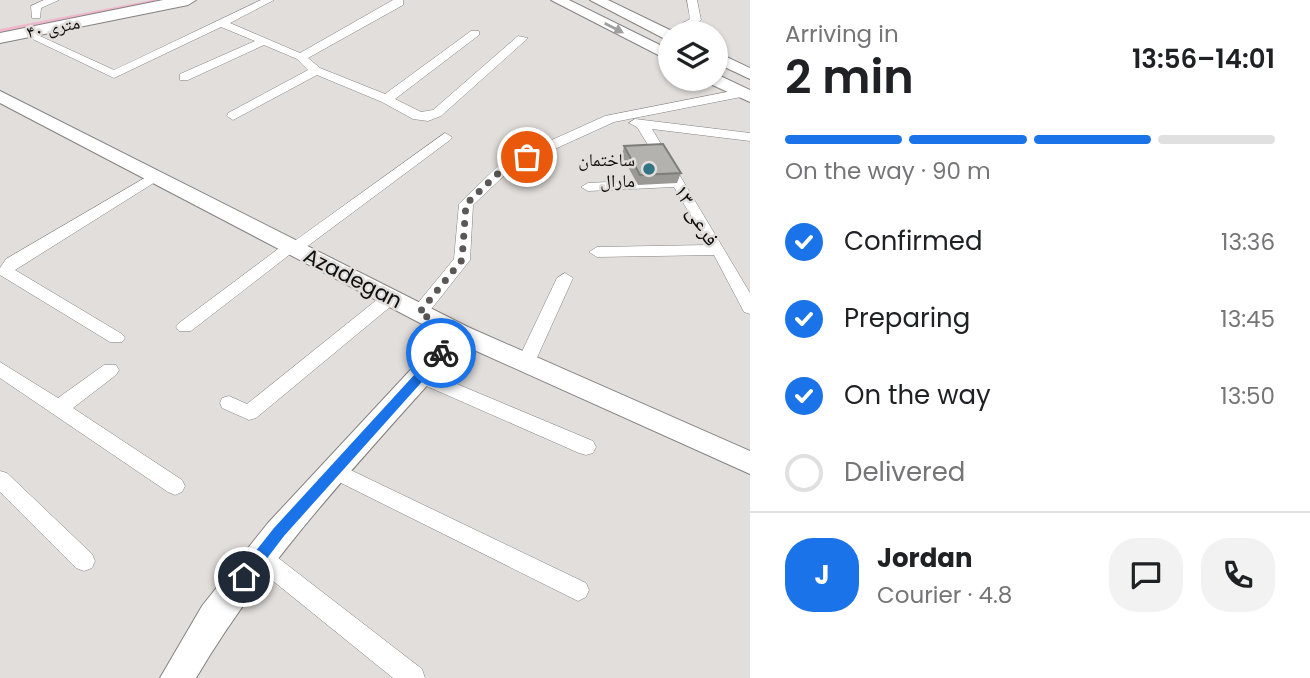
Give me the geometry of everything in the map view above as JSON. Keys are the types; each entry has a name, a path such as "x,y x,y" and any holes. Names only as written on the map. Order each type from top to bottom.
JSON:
{"main road":[{"name":"۴۰ متری","path":"0,23 36,11 121,0"},
{"name":"۴۰ متری","path":"0,38 188,0"},
{"path":"558,0 658,51"},
{"path":"597,0 658,28"},
{"path":"728,63 750,74"},
{"path":"728,86 746,95"},
{"name":"Azadegan","path":"0,96 459,333 750,463"},
{"path":"177,678 214,617 279,532 459,333"}],"street":[{"path":"24,0 36,11 54,0"},
{"path":"24,33 114,74 269,0"},
{"path":"301,57 400,3 398,0"},
{"path":"692,0 695,21"},
{"path":"222,23 301,57 316,71 386,99 418,116 428,117 437,113 522,38"},
{"path":"386,99 475,33"},
{"path":"184,77 265,41"},
{"path":"233,116 316,71"},
{"path":"419,313 462,260 466,204 506,166 610,119 746,95"},
{"path":"610,119 750,137"},
{"name":"فرعی ۱۳","path":"642,124 719,250 750,309"},
{"path":"185,327 445,137"},
{"path":"116,338 6,271 12,263 155,176"},
{"path":"588,187 677,183"},
{"path":"597,252 719,250"},
{"path":"526,362 565,278"},
{"path":"229,403 249,414 390,298"},
{"path":"0,369 175,486"},
{"path":"59,408 110,370"},
{"path":"421,376 586,447"},
{"path":"336,471 578,590"},
{"path":"0,479 83,561"},
{"path":"260,557 413,678"}],"shaded area":[{"path":"152,0 171,0 0,33 0,29"}],"building":[{"path":"663,144 681,173 640,175 624,146"}],"way so far":[{"path":"441,353 459,333 419,313 462,260 466,204 506,166 527,157"}],"place":[{"name":"ساختمان مارال","path":"649,169"}],"route":[{"path":"244,577 279,532 441,353"}]}
